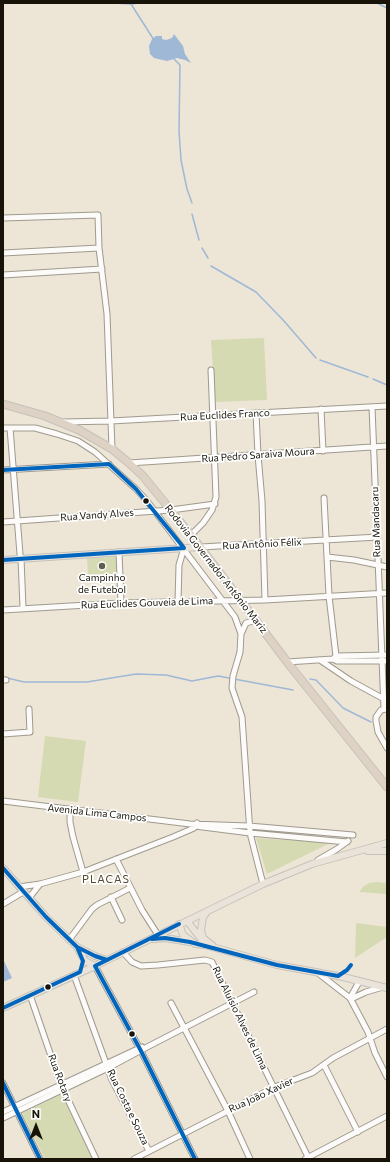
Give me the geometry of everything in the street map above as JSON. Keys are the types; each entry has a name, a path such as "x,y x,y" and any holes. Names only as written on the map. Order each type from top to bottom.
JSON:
{"highway":[{"name":"Rodovia Governador Antônio Mariz","path":"3,404 62,422 95,438 129,462 158,493 192,535 287,662 387,787"}],"main road":[{"name":"Rua Antônio Félix","path":"3,560 201,547"},
{"path":"3,1008 30,994 95,966 263,884 312,864 387,843"},
{"path":"357,851 387,851"},
{"path":"3,868 46,917 69,940 77,947 107,960"},
{"path":"208,910 203,917 201,930 205,940 215,947"},
{"path":"187,921 205,945"},
{"path":"179,924 183,935 190,942"},
{"path":"150,939 165,938 215,947 277,965 343,977 385,988"},
{"path":"77,947 82,957 83,964 77,974"},
{"path":"93,955 95,966"},
{"path":"82,957 88,963 95,966"}],"street":[{"path":"3,218 98,216 99,248 108,314 112,449"},
{"path":"3,253 99,248"},
{"path":"3,275 102,269"},
{"path":"192,535 203,524 215,504 214,415 211,370"},
{"name":"Rua Euclides Franco","path":"62,422 111,421 387,406"},
{"name":"Rua Mandacaru","path":"372,407 379,593 384,658 384,709 376,717 376,728 387,748"},
{"path":"321,409 323,451"},
{"path":"256,413 262,501 265,600"},
{"path":"3,428 35,428 78,441 95,452 109,464 136,488 184,548 235,616 241,634"},
{"path":"10,428 21,558 23,608"},
{"name":"Rua Pedro Saraiva Moura","path":"129,462 215,458 387,446"},
{"path":"3,470 109,464"},
{"path":"324,498 334,658"},
{"name":"Rua Vandy Alves","path":"3,522 154,512 215,504"},
{"name":"Rua Antônio Félix","path":"201,547 378,537"},
{"path":"178,601 179,565 184,548"},
{"path":"119,552 121,603"},
{"path":"327,557 354,560 387,567"},
{"name":"Rua Euclides Gouveia de Lima","path":"3,610 121,603 265,600 387,593"},
{"path":"256,620 246,623 241,634 240,652 233,679 234,694 242,717 250,833 263,884"},
{"path":"287,662 334,658 384,658"},
{"path":"320,660 351,681 384,699"},
{"path":"3,734 30,732 29,709"},
{"name":"Avenida Lima Campos","path":"3,801 190,824 250,833 301,838 347,842 353,835 249,826 197,825"},
{"path":"70,810 70,822 73,837 83,872"},
{"path":"3,904 21,889 83,872 173,837 197,825"},
{"path":"269,828 269,834"},
{"path":"301,838 302,831"},
{"path":"312,864 327,856 347,842"},
{"path":"116,859 142,910 158,935"},
{"path":"29,898 40,884"},
{"path":"69,940 92,909 98,904 130,888"},
{"path":"111,897 122,920"},
{"name":"Rua Aluísio Alves de Lima","path":"123,952 132,962 141,966 209,960 212,962 275,1087 308,1158"},
{"path":"95,966 140,1049 195,1159"},
{"path":"318,973 350,998 387,1077"},
{"name":"Rua Costa e Souza","path":"77,974 112,1080 149,1151"},
{"path":"350,998 359,982"},
{"path":"350,998 373,990 385,988"},
{"path":"3,1112 15,1109 149,1046 254,992"},
{"name":"Rua Rotary","path":"30,994 62,1087 96,1159"},
{"path":"171,1003 228,1111 250,1159"},
{"name":"Rua João Xavier","path":"134,1159 275,1087 312,1073 333,1058 387,1029"},
{"path":"324,1065 358,1132"},
{"path":"3,1083 40,1159"},
{"path":"3,1118 15,1109"},
{"path":"308,1158 387,1116"}],"green space":[{"path":"264,338 267,400 215,402 211,340"},
{"name":"Campinho de Futebol","path":"116,557 117,574 88,576 87,558"},
{"path":"45,736 86,741 78,802 38,797"},
{"path":"256,838 330,843 267,874"},
{"path":"369,883 387,883 387,894 359,892"},
{"path":"356,923 387,927 387,937 355,958"},
{"path":"62,1094 93,1159 45,1159 22,1113"}],"water":[{"path":"174,34 183,46 185,54 191,63 177,58 167,61 154,58 150,54 149,46 152,39 156,36 162,36 162,39 166,40 172,38"},
{"path":"4,961 12,978 3,982 3,962"}],"waterway":[{"path":"113,3 139,3"},
{"path":"377,3 387,8"},
{"path":"131,4 154,40"},
{"path":"173,58 180,65 179,131 181,160 187,189 192,203"},
{"path":"192,214 199,240"},
{"path":"202,248 208,258"},
{"path":"211,266 256,292 284,321 316,358"},
{"path":"320,360 368,377"},
{"path":"373,379 387,385"},
{"path":"3,677 24,682 87,682 136,674 166,675 192,681 218,676 293,690"},
{"path":"310,679 316,680 343,708 371,722"}],"transit line":[{"path":"3,470 109,464 136,489 184,548"},
{"path":"3,560 184,548"},
{"path":"3,868 46,917 77,947 107,960"},
{"path":"179,924 95,966 141,1051 195,1159"},
{"path":"152,939 165,938 190,942 277,965 338,976 347,970 351,965"},
{"path":"3,1008 80,972 83,961 77,947"},
{"path":"3,1083 40,1159"}],"place":[{"name":"Campinho de Futebol","path":"102,566"}],"district":[{"name":"PLACAS","path":"106,879"}]}
